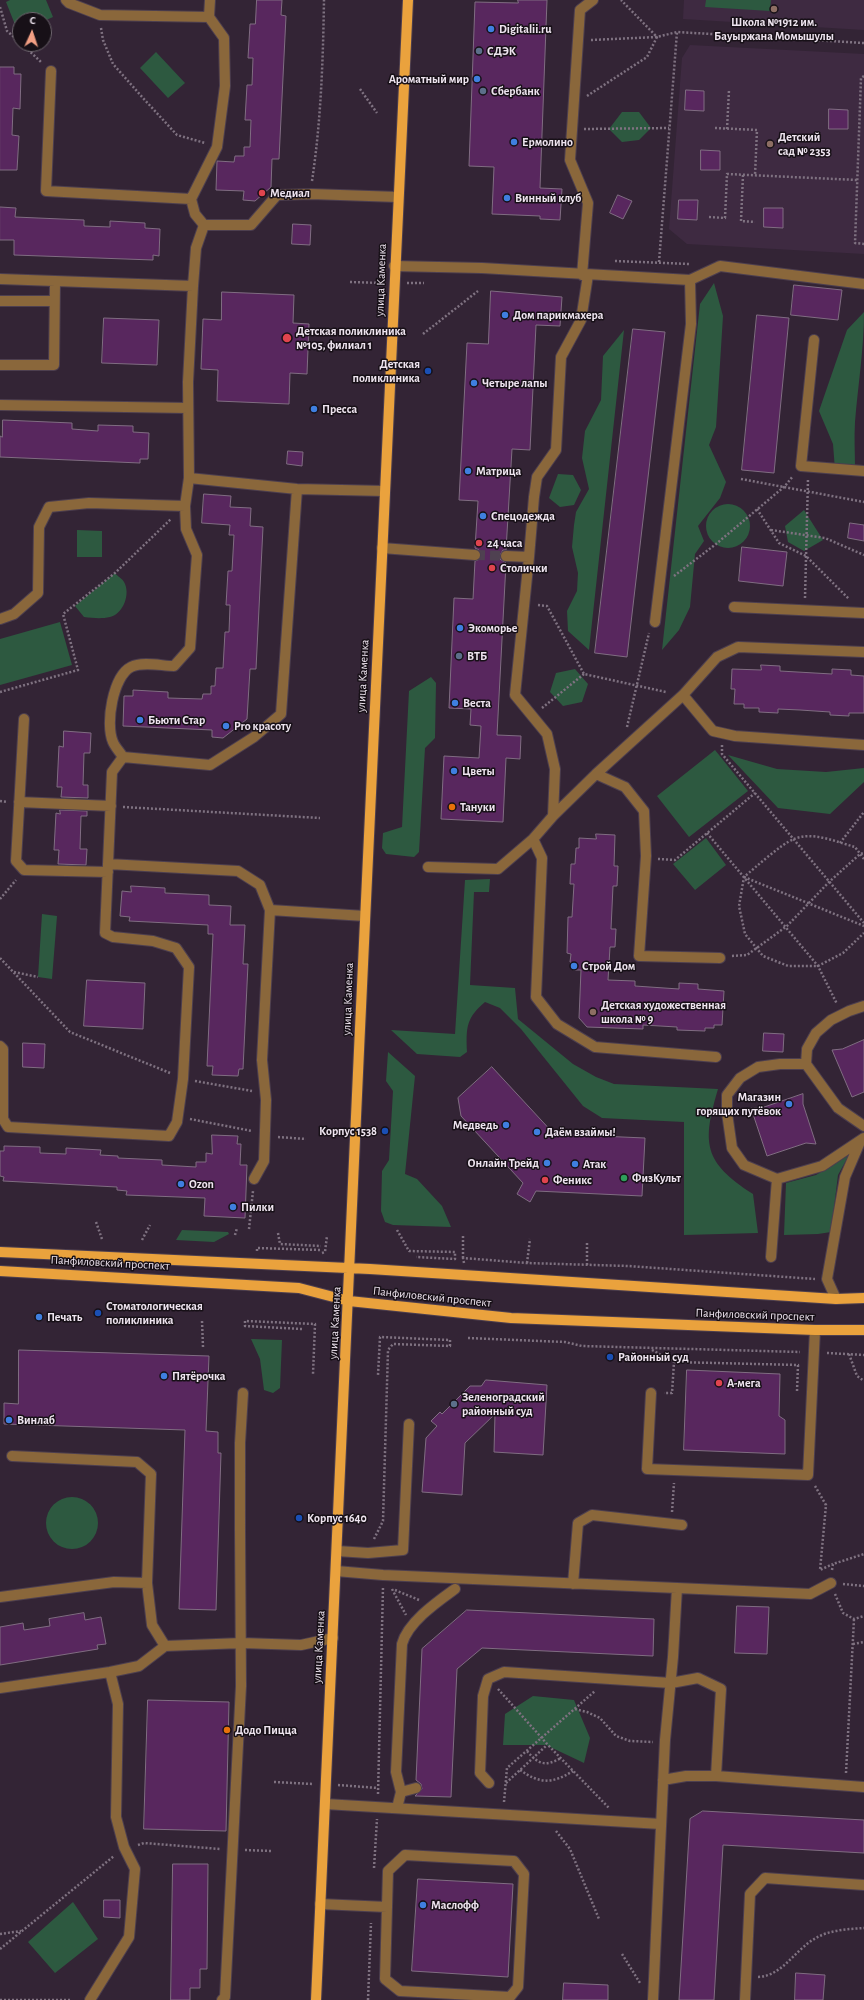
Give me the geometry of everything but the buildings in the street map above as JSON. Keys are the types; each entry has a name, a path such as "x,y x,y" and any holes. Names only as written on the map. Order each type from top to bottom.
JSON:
{"main road":[{"name":"улица Каменка","path":"316,2000 349,1301 394,266 408,0"},
{"name":"Панфиловский проспект","path":"0,1252 350,1268 836,1299 864,1298"},
{"name":"Панфиловский проспект","path":"0,1271 299,1288 349,1301 511,1318 815,1330 864,1330"}],"street":[{"path":"66,0 69,3 100,15 209,17"},
{"path":"204,225 195,214 191,199 217,147 225,86 224,38 209,17 210,0"},
{"path":"553,816 555,769 546,734 515,695 534,497 538,477 556,450 561,358 581,320 585,275 588,203 570,160 580,10 593,0"},
{"path":"51,71 46,191 191,199"},
{"path":"204,225 251,225 277,195 311,194 398,198"},
{"path":"123,757 112,741 110,713 115,691 123,674 131,667 146,665 174,666 190,648 197,555 186,529 185,506 189,478 188,408 196,248 204,225"},
{"path":"394,266 482,268 690,280 720,266 864,284"},
{"path":"0,279 193,286"},
{"path":"655,622 691,324 690,280"},
{"path":"0,365 54,365 55,281"},
{"path":"0,301 54,301"},
{"path":"814,340 801,466 864,471"},
{"path":"0,405 188,408"},
{"path":"189,478 297,489 385,491"},
{"path":"123,757 210,765 254,738 282,714 297,489"},
{"path":"0,619 14,614 38,593 39,527 49,507 89,503 185,506"},
{"path":"382,548 475,555"},
{"path":"506,556 529,557"},
{"path":"734,608 864,613"},
{"path":"428,867 498,869 533,839 553,816 596,774 682,695 717,657 738,647 864,652"},
{"path":"682,695 713,731 735,736 864,745"},
{"path":"24,719 16,861 24,870 108,868 238,871 260,885 270,910 262,1060 266,1100 264,1161 254,1179"},
{"path":"0,1046 3,1049 3,1119 8,1127 169,1136 177,1122 183,1079 189,967 176,948 153,941 113,936 105,933 112,772 123,757"},
{"path":"596,774 625,787 644,812 646,858 639,956 720,958"},
{"path":"19,802 111,806"},
{"path":"533,839 542,858 536,997 557,1024 595,1047 716,1057"},
{"path":"270,910 365,916"},
{"path":"864,1006 831,1020 816,1033 807,1048 806,1064 838,1108 864,1126"},
{"path":"806,1064 780,1064 758,1067 740,1078 728,1095 726,1113 732,1148 744,1165 777,1179 822,1166 862,1140"},
{"path":"836,1299 827,1279 845,1178 862,1140"},
{"path":"771,1257 777,1179"},
{"path":"651,1393 647,1470 808,1475 815,1330"},
{"path":"222,2000 225,1997 242,1643 240,1442 243,1393"},
{"path":"337,1551 368,1553 403,1550 409,1424"},
{"path":"12,1456 137,1462 151,1474 147,1583 152,1625 165,1646"},
{"path":"573,1584 578,1523 592,1515 682,1525"},
{"path":"336,1571 383,1575 810,1594 831,1583"},
{"path":"0,1597 114,1582 147,1583"},
{"path":"653,2000 665,1740 671,1683 677,1588"},
{"path":"397,1808 401,1792 396,1772 402,1644 405,1633 455,1589"},
{"path":"0,1688 110,1672 139,1666 165,1646 242,1643 301,1645 333,1638"},
{"path":"90,2000 130,1937 135,1869 124,1847 116,1817 118,1704 110,1672"},
{"path":"489,1782 480,1773 483,1696 488,1679 504,1672 671,1683 698,1678 721,1689 716,1776"},
{"path":"663,1780 686,1776 716,1776 864,1787"},
{"path":"401,1792 416,1788"},
{"path":"325,1804 661,1824"},
{"path":"405,1855 514,1861 524,1874 518,1987 510,1997 400,1990 385,1979 387,1907 388,1871 405,1855"},
{"path":"745,2000 750,1894 765,1878 864,1885"},
{"path":"320,1904 387,1907"}],"path":[{"path":"311,194 319,137 324,0"},
{"path":"621,0 657,37"},
{"path":"0,7 7,31 12,35"},
{"path":"100,15 102,40 114,64 143,98 177,135 217,147"},
{"path":"578,41 657,37 677,32 864,43"},
{"path":"659,262 677,32"},
{"path":"573,105 647,57 657,37"},
{"path":"31,52 51,71"},
{"path":"864,76 860,78 855,243 864,244"},
{"path":"360,89 377,113"},
{"path":"727,129 729,90"},
{"path":"572,128 669,128"},
{"path":"715,128 757,130 755,175"},
{"path":"709,218 725,218 727,174 857,180"},
{"path":"743,175 741,221 755,222"},
{"path":"613,261 697,264"},
{"path":"423,334 478,291"},
{"path":"659,588 716,544 785,486 801,466 808,473 805,610"},
{"path":"741,479 785,486 808,492 864,502"},
{"path":"0,692 78,670 63,614 115,573 185,506"},
{"path":"757,508 779,543 806,556 864,613"},
{"path":"771,530 825,538 864,555"},
{"path":"524,604 547,606 584,674 682,695"},
{"path":"622,750 650,631 655,622"},
{"path":"532,716 584,674"},
{"path":"721,733 722,754 864,924"},
{"path":"646,858 675,860 755,793"},
{"path":"111,806 320,818"},
{"path":"840,843 864,812"},
{"path":"707,833 787,926 818,966 843,1014"},
{"path":"864,859 855,847 810,837 793,839 744,876 739,906 745,934 763,956 788,966 818,966 843,953 864,934"},
{"path":"720,958 746,955 757,948 787,926 830,882 860,854 864,853"},
{"path":"0,900 24,870"},
{"path":"744,876 864,924"},
{"path":"0,958 70,1032 183,1079 258,1092"},
{"path":"13,972 38,978"},
{"path":"178,1117 256,1132 264,1136 306,1139"},
{"path":"249,1229 254,1179"},
{"path":"96,1222 102,1239"},
{"path":"142,1240 150,1224"},
{"path":"235,1235 237,1228"},
{"path":"397,1230 409,1250 455,1252 455,1259 412,1257"},
{"path":"278,1234 280,1244 321,1246"},
{"path":"457,1264 464,1264 463,1234"},
{"path":"319,1254 325,1252 327,1236"},
{"path":"528,1263 530,1239"},
{"path":"587,1241 587,1266"},
{"path":"463,1258 587,1266 628,1266 827,1279"},
{"path":"202,1321 203,1348"},
{"path":"302,1329 245,1326 245,1321 315,1324 313,1374"},
{"path":"368,1553 382,1521 388,1350 393,1344 450,1346 450,1340 380,1337 378,1375"},
{"path":"468,1338 565,1342 582,1346 651,1349 864,1355"},
{"path":"651,1349 674,1362 798,1365 797,1393"},
{"path":"849,1354 857,1376 864,1381"},
{"path":"651,1393 672,1393 674,1362"},
{"path":"672,1524 674,1470"},
{"path":"808,1475 826,1505 820,1570 864,1554"},
{"path":"833,1564 831,1583 843,1613 854,1619 864,1616"},
{"path":"383,1575 392,1588 412,1626"},
{"path":"374,1876 383,1575"},
{"path":"831,1583 864,1586"},
{"path":"392,1588 433,1607"},
{"path":"846,1786 854,1619"},
{"path":"853,1644 864,1642"},
{"path":"488,1679 548,1745 622,1821"},
{"path":"504,1815 507,1768 609,1679"},
{"path":"574,1709 587,1712 600,1718 616,1736 630,1741 648,1742 665,1740"},
{"path":"505,1784 548,1745"},
{"path":"527,1751 533,1758 542,1763 552,1763 561,1758"},
{"path":"520,1770 532,1778 546,1781 561,1778 573,1770"},
{"path":"547,1817 570,1849 599,1919"},
{"path":"368,2000 372,1906"},
{"path":"746,1978 768,1977 816,1938 840,1930 864,1928"},
{"path":"0,1934 22,1931"},
{"path":"622,1954 642,1987"},
{"path":"0,2000 72,2000"}],"shaded area":[{"name":"Школа №1912 им. Бауыржана Момышулы","path":"684,0 864,0 864,30 683,19"},
{"name":"Детский сад № 2353","path":"690,45 864,54 864,254 687,244 669,229 682,58"}],"green space":[{"path":"10,0 46,0 51,12 12,12 12,17 6,2"},
{"path":"706,0 771,0 770,11 705,7"},
{"path":"156,52 185,83 168,98 140,68"},
{"path":"622,112 639,112 651,128 639,140 622,142 609,129"},
{"path":"714,283 723,316 716,427 709,445 726,482 720,498 698,526 704,541 695,554 690,607 679,630 662,650 700,304"},
{"path":"864,312 862,353 855,422 855,469 835,470 833,444 819,411 847,330"},
{"path":"624,330 589,650 568,631 567,611 577,591 578,573 572,547 574,525 576,512 589,489 582,458 585,431 601,400 603,356"},
{"path":"558,474 573,475 581,490 574,505 560,507 549,498"},
{"path":"724,504 732,504 744,510 750,522 750,530 744,542 732,548 724,548 712,542 706,530 706,522 712,510"},
{"path":"804,510 823,540 804,551 788,542 785,526"},
{"path":"77,530 102,531 102,557 77,557"},
{"path":"115,573 123,581 127,592 122,608 115,615 110,617 84,617 75,606"},
{"path":"60,622 72,665 0,685 0,639"},
{"path":"575,669 588,684 582,702 563,706 550,692 556,673"},
{"path":"431,677 436,683 435,738 425,748 419,852 414,857 386,854 382,848 383,833 402,827 409,691"},
{"path":"715,750 748,791 689,837 657,796"},
{"path":"728,755 777,769 826,772 864,768 864,782 830,814 778,808"},
{"path":"706,838 726,865 695,890 673,864"},
{"path":"490,879 489,892 474,892 470,985 515,988 518,1019 573,1064 596,1077 614,1084 718,1089 710,1124 709,1138 711,1150 716,1161 724,1172 736,1183 753,1194 758,1233 684,1235 684,1122 602,1118 583,1106 521,1029 500,1008 485,1002 474,1013 468,1024 467,1052 460,1057 417,1054 391,1030 455,1034 465,880"},
{"path":"42,914 57,916 52,979 38,977"},
{"path":"388,1052 415,1076 405,1174 417,1179 442,1206 451,1227 393,1225 385,1222 381,1211 382,1171 389,1160 393,1091 386,1081"},
{"path":"849,1155 838,1175 831,1232 784,1235 786,1183 816,1175"},
{"path":"182,1230 228,1232 229,1234 214,1242 176,1240"},
{"path":"251,1339 282,1340 280,1388 273,1393 264,1390 260,1359"},
{"path":"67,1497 77,1497 91,1504 98,1518 98,1528 91,1542 77,1549 67,1549 57,1545 50,1538 46,1528 46,1518 50,1508 57,1501"},
{"path":"533,1696 574,1700 590,1738 584,1763 546,1745 503,1745 505,1714"},
{"path":"73,1902 98,1939 55,1973 28,1942"}],"tunnel":[{"path":"475,555 506,556"}],"place":[{"name":"Школа №1912 им. Бауыржана Момышулы","path":"774,9"},
{"name":"Digitalii.ru","path":"491,29"},
{"name":"СДЭК","path":"479,51"},
{"name":"Ароматный мир","path":"477,79"},
{"name":"Сбербанк","path":"483,91"},
{"name":"Ермолино","path":"514,142"},
{"name":"Детский сад № 2353","path":"770,144"},
{"name":"Медиал","path":"262,193"},
{"name":"Винный клуб","path":"507,198"},
{"name":"Дом парикмахера","path":"505,315"},
{"name":"Детская поликлиника №105, филиал 1","path":"287,338"},
{"name":"Детская поликлиника","path":"428,371"},
{"name":"Четыре лапы","path":"474,383"},
{"name":"Пресса","path":"314,409"},
{"name":"Матрица","path":"468,471"},
{"name":"Спецодежда","path":"483,516"},
{"name":"24 часа","path":"479,543"},
{"name":"Столички","path":"492,568"},
{"name":"Экоморье","path":"460,628"},
{"name":"ВТБ","path":"459,656"},
{"name":"Веста","path":"455,703"},
{"name":"Бьюти Стар","path":"140,720"},
{"name":"Pro красоту","path":"226,726"},
{"name":"Цветы","path":"454,771"},
{"name":"Тануки","path":"452,807"},
{"name":"Строй Дом","path":"574,966"},
{"name":"Детская художественная школа № 9","path":"593,1012"},
{"name":"Магазин горящих путёвок","path":"789,1104"},
{"name":"Медведь","path":"506,1125"},
{"name":"Корпус 1538","path":"385,1131"},
{"name":"Даём взаймы!","path":"537,1132"},
{"name":"Онлайн Трейд","path":"547,1163"},
{"name":"Атак","path":"575,1164"},
{"name":"ФизКульт","path":"624,1178"},
{"name":"Феникс","path":"545,1180"},
{"name":"Ozon","path":"181,1184"},
{"name":"Пилки","path":"233,1207"},
{"name":"Стоматологическая поликлиника","path":"98,1313"},
{"name":"Печать","path":"39,1317"},
{"name":"Районный суд","path":"610,1357"},
{"name":"Пятёрочка","path":"164,1376"},
{"name":"А-мега","path":"719,1383"},
{"name":"Зеленоградский районный суд","path":"454,1404"},
{"name":"Винлаб","path":"9,1420"},
{"name":"Корпус 1640","path":"299,1518"},
{"name":"Додо Пицца","path":"227,1730"},
{"name":"Маслофф","path":"423,1905"}]}
